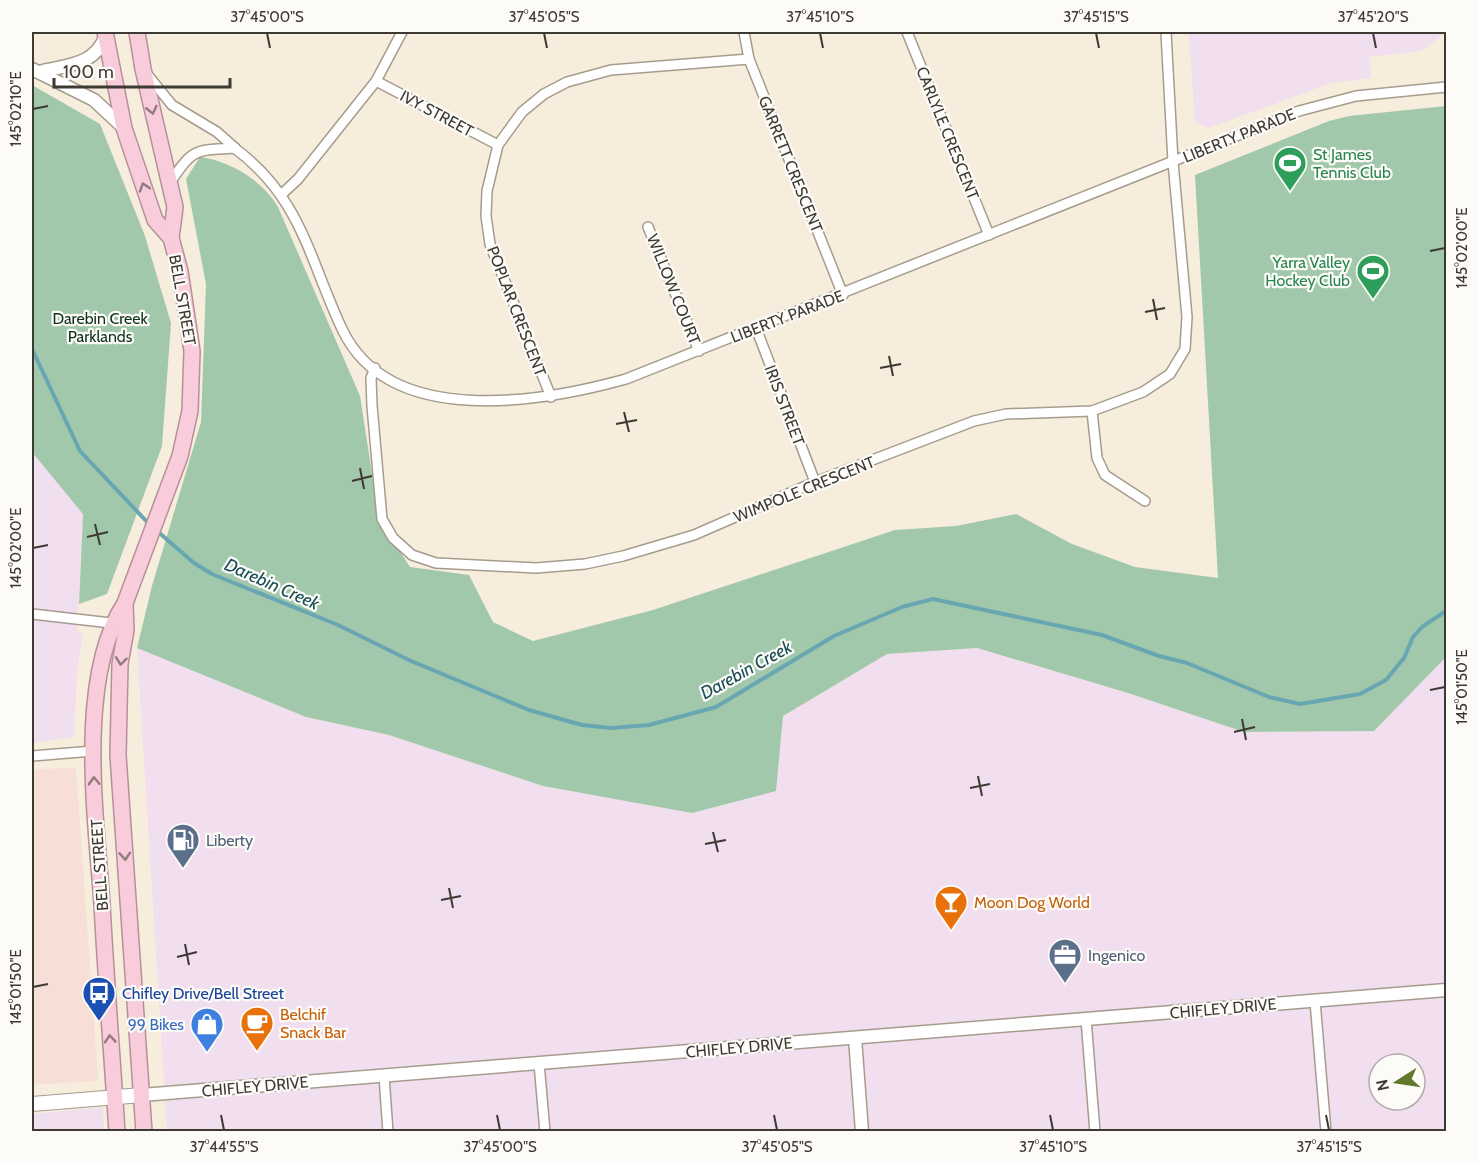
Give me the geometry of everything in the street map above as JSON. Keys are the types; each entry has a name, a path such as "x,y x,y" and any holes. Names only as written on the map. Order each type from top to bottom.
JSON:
{"highway":[{"name":"BELL STREET","path":"117,1131 93,751 101,665 111,623 125,603 180,456 190,411 192,351 185,294 171,238 176,207 142,69 137,32"},
{"name":"BELL STREET","path":"106,33 124,128 155,220 171,238"},
{"name":"BELL STREET","path":"125,603 126,630 120,664 118,755 144,1131"}],"main road":[{"name":"CHIFLEY DRIVE","path":"32,1104 141,1095"}],"street":[{"path":"282,194 298,179 376,81 402,32"},
{"name":"GARRETT CRESCENT","path":"744,32 749,59 843,295"},
{"name":"CARLYLE CRESCENT","path":"907,32 989,235"},
{"name":"WIMPOLE CRESCENT","path":"375,368 371,378 382,519 393,538 412,555 436,563 536,568 585,564 623,556 694,535 815,482 974,421 1006,414 1092,411 1143,392 1170,374 1185,349 1187,317 1173,162 1166,32"},
{"path":"35,70 64,68 84,61 98,51 106,33"},
{"name":"POPLAR CRESCENT","path":"550,397 490,244 486,216 487,191 498,145 522,112 544,94 567,82 611,70 749,59"},
{"name":"LIBERTY PARADE","path":"142,69 172,105 217,132 233,147 255,162 282,194 308,244 345,334 358,353 375,368 407,387 445,398 507,401 550,397 626,379 1329,101 1388,92 1446,87"},
{"path":"35,70 94,100 124,128"},
{"name":"IVY STREET","path":"376,81 498,145"},
{"path":"169,184 184,162 200,149 233,147"},
{"name":"WILLOW COURT","path":"648,227 699,351"},
{"name":"IRIS STREET","path":"756,328 815,482"},
{"path":"1092,411 1097,458 1104,475 1145,501"},
{"path":"32,614 111,623"},
{"path":"32,756 93,751"},
{"name":"CHIFLEY DRIVE","path":"141,1095 1446,990"},
{"path":"1315,1001 1326,1131"},
{"path":"1086,1019 1095,1131"},
{"path":"855,1038 862,1131"},
{"path":"539,1063 544,1131"},
{"path":"384,1076 388,1131"}],"shaded area":[{"path":"1189,32 1444,32 1444,34 1421,51 1369,57 1371,78 1331,83 1209,128 1195,122"},
{"path":"32,452 83,514 77,631 83,634 77,672 74,737 32,743"},
{"path":"137,648 306,717 389,735 543,786 692,813 776,791 783,716 887,654 977,648 1128,693 1244,732 1374,731 1446,657 1446,1131 167,1131"},
{"path":"76,767 98,1081 32,1085 32,770"},
{"path":"103,1107 104,1131 32,1131 32,1114"}],"green space":[{"name":"Darebin Creek Parklands","path":"32,85 100,124 145,236 171,323 162,446 107,594 79,604 83,514 32,452"},
{"path":"1446,106 1446,657 1374,731 1244,732 1128,693 977,648 887,654 783,716 776,791 692,813 543,786 389,735 306,717 137,648 152,586 201,422 206,284 186,179 200,157 234,167 244,173 263,188 278,207 360,396 379,519 410,567 469,575 493,622 533,641 653,610 895,530 956,526 1016,514 1072,544 1135,567 1218,578 1195,175 1329,121 1349,116"}],"waterway":[{"name":"Darebin Creek","path":"32,349 80,451 150,525"},
{"name":"Darebin Creek","path":"156,530 194,563 212,574 338,625 411,661 529,710 582,725 611,728 649,725 716,707 834,636 902,607 933,599 1102,635 1159,656 1187,663 1269,697 1300,704 1360,694 1386,680 1404,658 1413,637 1422,627 1446,611"}],"place":[{"name":"St James Tennis Club","path":"1290,192"},
{"name":"Yarra Valley Hockey Club","path":"1373,300"},
{"name":"Liberty","path":"183,869"},
{"name":"Moon Dog World","path":"951,931"},
{"name":"Ingenico","path":"1065,984"},
{"name":"Chifley Drive/Bell Street","path":"99,1022"},
{"name":"Belchif Snack Bar","path":"257,1052"},
{"name":"99 Bikes","path":"207,1053"}]}
